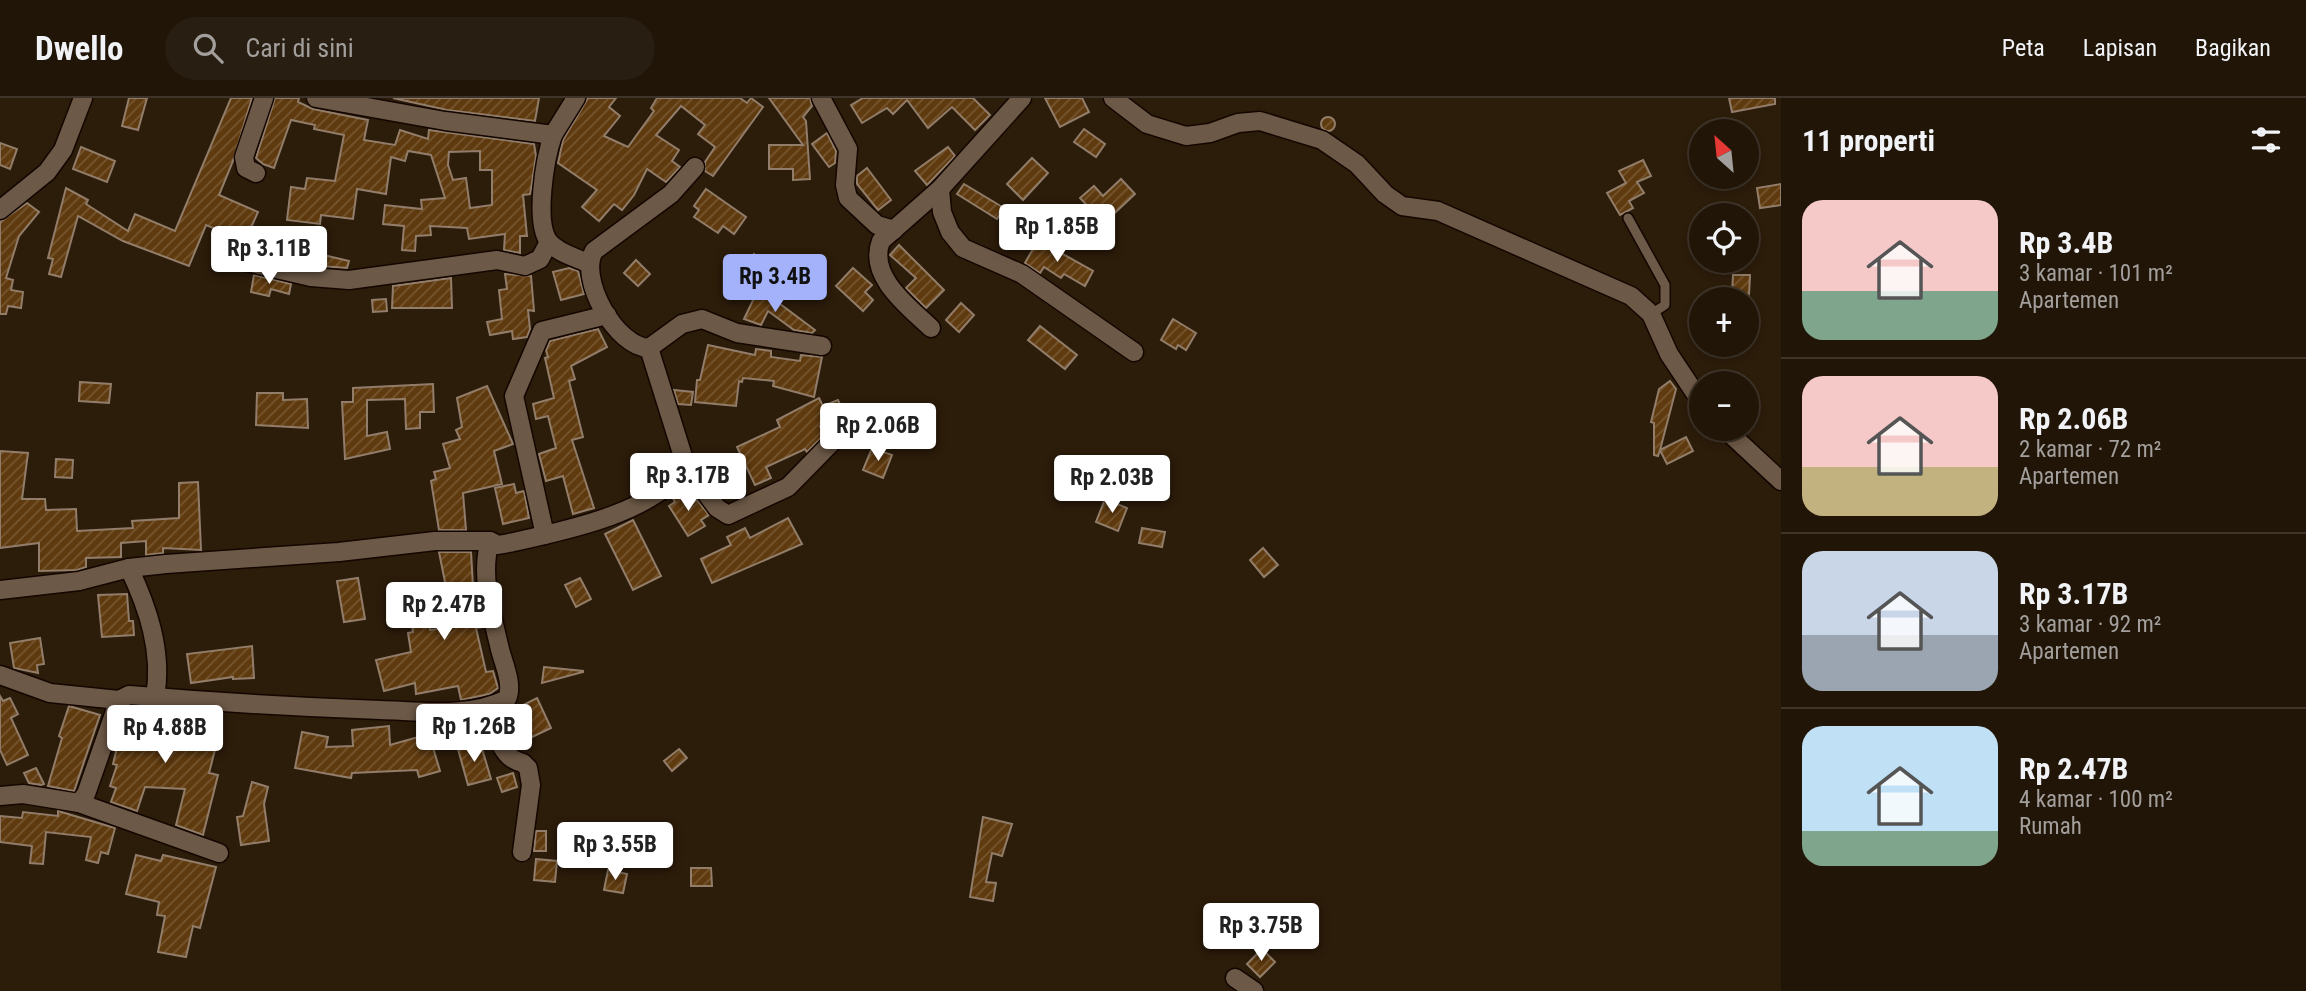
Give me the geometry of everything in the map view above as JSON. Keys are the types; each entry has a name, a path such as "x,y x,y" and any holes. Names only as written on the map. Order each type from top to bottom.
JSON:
{"street":[{"path":"0,210 47,172 63,150 83,98"},
{"path":"256,173 246,168 244,157 264,98"},
{"path":"316,98 445,121 552,135"},
{"path":"576,98 552,135 543,193 544,231 549,242 561,252 587,262"},
{"path":"821,98 848,149 845,185 848,198 877,225 894,230"},
{"path":"931,328 896,294 877,261 881,241 940,190 1022,98"},
{"path":"1114,98 1147,124 1186,136 1210,133 1238,123 1260,121 1322,140 1357,164 1385,194 1402,206 1424,207 1470,223 1631,296 1651,314 1669,354 1689,384"},
{"path":"649,348 635,343 607,315 591,284 587,262 593,251 671,194 695,167"},
{"path":"940,190 942,212 950,232 963,248 1022,274 1134,352"},
{"path":"247,262 301,275 349,280 497,260 525,266 540,259 549,242"},
{"path":"545,535 514,407 516,389 542,331 607,315"},
{"path":"649,348 682,324 702,319 737,333 822,346"},
{"path":"649,348 686,466 717,508 728,514 761,502 788,487 840,435"},
{"path":"1738,441 1781,481"},
{"path":"0,590 79,581 129,568 339,552 435,541 490,541 498,545 598,522 662,489 678,477 686,466"},
{"path":"0,675 50,693 119,700 128,695 337,709 448,711 493,706 507,699 510,690 485,566 490,541"},
{"path":"129,568 148,612 159,675 155,697"},
{"path":"79,803 86,794 119,700"},
{"path":"493,706 502,748 513,761 523,763 530,775 522,852"},
{"path":"0,796 23,794 79,803 219,853"},
{"path":"1235,978 1254,991"}],"lane":[{"path":"1628,218 1665,285 1665,305 1651,314"}],"building":[{"path":"129,98 147,98 138,130 122,126"},
{"path":"231,98 252,98 233,161 219,195 258,212 245,241 206,225 189,266 123,241 78,216 61,277 49,274 53,259 48,258 66,188 88,200 86,204 128,231 135,214 175,231"},
{"path":"275,98 299,98 298,102 313,109 368,120 364,140 395,145 400,130 428,139 429,130 534,144 536,156 530,194 523,195 527,236 520,236 520,253 504,250 505,234 469,239 467,228 430,226 431,235 416,236 415,251 402,250 404,226 383,224 385,205 422,209 421,200 445,198 431,155 408,151 405,161 391,157 386,194 357,189 353,219 321,215 320,224 287,220 291,187 305,189 307,178 335,181 344,135 314,129 315,125 291,120 274,168 256,158","holes":["480,151 480,170 492,170 492,205 470,208 466,178 453,180 448,165 449,152"]},
{"path":"393,98 539,98 535,121 447,110"},
{"path":"588,98 616,98 609,107 620,116 604,136 628,147 654,111 651,108 657,98 740,98 747,103 751,98 763,107 713,176 705,171 705,162 715,147 698,134 705,125 681,106 656,135 679,150 672,161 680,167 666,182 647,169 634,195 622,210 614,204 599,221 582,207 597,190 558,163 563,140"},
{"path":"769,98 810,98 812,106 803,117 806,121 810,179 793,180 793,169 769,169 769,145 803,145"},
{"path":"863,98 973,98 990,115 975,130 952,107 928,128 907,100 893,114 887,108 862,123 851,105"},
{"path":"1045,98 1082,98 1089,112 1060,127"},
{"path":"1729,98 1775,98 1775,104 1732,112"},
{"path":"1325,117 1331,117 1335,124 1331,131 1325,131 1321,127 1321,121"},
{"path":"1084,129 1105,144 1096,157 1074,142"},
{"path":"827,133 836,151 835,163 829,167 812,144"},
{"path":"0,143 17,149 10,169 0,165"},
{"path":"81,147 115,161 107,182 73,169"},
{"path":"948,147 955,156 927,185 915,171"},
{"path":"1032,158 1048,173 1023,200 1007,184"},
{"path":"1643,160 1651,176 1637,182 1644,193 1629,201 1633,208 1620,215 1607,193 1626,183 1619,171"},
{"path":"867,168 891,200 878,210 857,184 857,176"},
{"path":"1121,179 1135,194 1104,223 1080,198 1094,186 1103,196"},
{"path":"964,184 1004,208 997,219 957,194"},
{"path":"1781,184 1781,205 1760,208 1759,188"},
{"path":"706,189 746,217 734,234 723,226 718,233 694,217 699,210 694,206"},
{"path":"27,203 39,212 19,236 6,278 13,280 11,290 23,292 21,308 8,306 6,314 0,314 0,222"},
{"path":"1038,240 1093,271 1085,286 1064,274 1061,278 1044,267 1040,273 1025,263"},
{"path":"899,245 944,290 926,308 906,288 916,278 890,255"},
{"path":"311,252 349,261 347,268 308,265"},
{"path":"754,254 776,271 760,291 738,274"},
{"path":"636,260 650,274 638,286 624,273"},
{"path":"569,268 578,271 584,294 561,300 553,272"},
{"path":"853,268 872,285 865,292 873,300 863,311 836,286"},
{"path":"505,274 531,276 534,311 528,310 530,329 527,337 513,339 512,331 490,335 487,322 502,319 499,290 507,289"},
{"path":"254,275 291,284 289,294 271,289 269,296 251,292"},
{"path":"1733,275 1750,275 1749,287 1732,287"},
{"path":"451,278 452,308 392,308 393,286"},
{"path":"756,294 780,304 815,330 812,333 794,330 768,311 761,325 744,319"},
{"path":"386,299 387,311 373,312 372,300"},
{"path":"961,303 974,315 959,332 946,320"},
{"path":"1173,319 1196,333 1186,350 1178,345 1176,349 1161,340"},
{"path":"1040,326 1077,355 1065,369 1028,340"},
{"path":"598,329 607,347 571,366 575,379 569,381 583,437 572,440 594,508 573,514 563,476 546,481 539,454 556,448 548,416 536,419 533,404 554,398 545,358 548,357 546,350 550,341"},
{"path":"708,345 755,355 756,349 771,351 771,357 800,361 801,355 822,357 814,397 773,386 774,381 743,378 742,382 739,381 736,406 695,402 697,380 700,380"},
{"path":"1670,381 1676,389 1658,456 1654,455 1654,423 1651,422 1659,389"},
{"path":"80,382 111,384 109,403 79,401"},
{"path":"433,384 434,412 420,412 420,428 406,429 405,399 367,400 367,436 387,432 390,449 345,459 342,402 353,402 353,388"},
{"path":"487,386 513,444 494,451 502,484 463,493 466,530 439,530 431,481 436,479 434,472 450,468 443,444 460,439 456,430 462,427 457,398"},
{"path":"674,390 693,392 691,405 678,404"},
{"path":"257,393 283,393 283,400 307,399 308,428 256,425"},
{"path":"819,398 823,406 838,400 845,415 820,426 824,435 807,452 805,449 766,467 771,478 755,485 737,447 780,427 777,420"},
{"path":"1686,437 1693,451 1667,464 1660,450"},
{"path":"872,448 892,455 883,478 863,470"},
{"path":"0,451 28,453 22,499 45,499 46,510 76,509 77,531 133,528 132,521 179,518 179,483 198,482 201,550 163,548 163,553 146,555 146,541 121,543 121,557 86,558 86,567 77,570 39,571 39,543 0,548"},
{"path":"56,459 73,460 72,478 55,477"},
{"path":"514,484 516,493 524,491 529,518 503,524 495,488"},
{"path":"682,489 691,504 697,500 709,515 701,520 705,526 688,536 669,506 675,502 672,496"},
{"path":"1105,499 1127,508 1118,531 1096,522"},
{"path":"788,518 802,544 712,583 701,559 731,545 727,537 745,528 750,538"},
{"path":"633,520 661,576 633,590 605,534"},
{"path":"1142,528 1165,532 1162,547 1139,543"},
{"path":"1263,548 1278,565 1264,577 1250,560"},
{"path":"439,552 471,552 474,604 478,603 483,627 476,628 486,672 493,671 498,688 489,694 461,700 458,686 416,694 415,683 384,691 376,660 411,652 408,633 413,632 408,601 426,598 430,630 454,627"},
{"path":"358,578 365,619 344,622 337,581"},
{"path":"580,578 591,599 576,607 565,585"},
{"path":"127,594 129,621 133,621 134,635 102,637 98,595"},
{"path":"40,638 44,664 37,665 38,673 14,668 10,643"},
{"path":"252,646 254,678 233,677 191,683 187,654"},
{"path":"544,667 583,671 583,672 542,683"},
{"path":"0,696 3,701 10,698 18,714 11,718 28,755 7,765 0,750"},
{"path":"537,698 551,728 515,745 505,714"},
{"path":"69,706 100,715 74,791 48,786"},
{"path":"132,710 197,719 193,740 216,746 209,773 218,775 203,835 176,825 185,789 145,787 137,811 111,802 116,788 110,786 117,765 113,764 122,728 128,730"},
{"path":"389,726 390,745 429,734 440,771 419,777 417,770 352,773 351,778 295,768 302,732 328,737 326,747 353,746 352,730"},
{"path":"480,742 491,779 468,785 458,749"},
{"path":"679,749 687,758 672,771 664,761"},
{"path":"36,768 44,784 29,783 24,773"},
{"path":"513,773 517,787 502,792 497,778"},
{"path":"252,782 268,787 264,804 269,841 241,845 237,817 243,816"},
{"path":"58,811 115,828 108,854 101,852 98,863 86,860 91,837 46,832 43,864 30,863 32,846 0,842 0,816 22,818 23,812 58,816"},
{"path":"983,817 1012,824 1002,856 992,853 986,882 996,883 993,901 970,897"},
{"path":"536,831 546,831 546,851 534,851"},
{"path":"136,855 161,861 163,855 216,867 200,928 193,926 186,957 158,952 165,916 157,915 159,902 126,894"},
{"path":"536,859 557,861 555,882 534,880"},
{"path":"691,868 711,868 712,886 691,886"},
{"path":"608,870 627,874 623,893 604,890"},
{"path":"1262,949 1275,962 1260,977 1247,964"}]}
